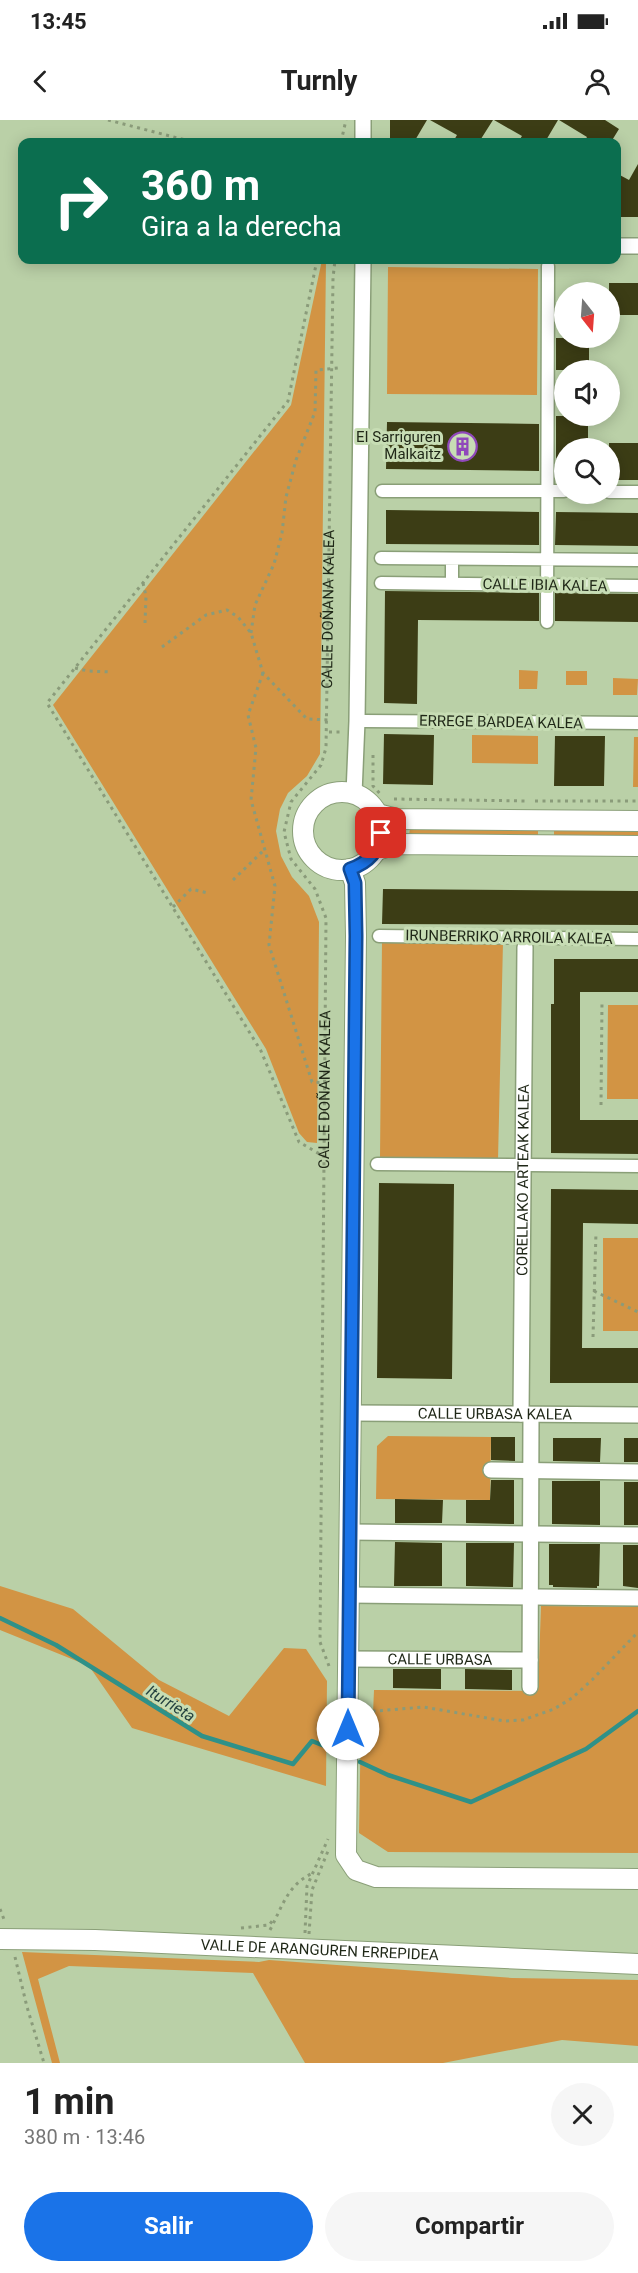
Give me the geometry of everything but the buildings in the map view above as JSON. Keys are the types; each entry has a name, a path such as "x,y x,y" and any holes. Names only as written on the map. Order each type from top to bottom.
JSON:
{"street":[{"path":"363,120 363,138"},
{"path":"621,246 638,246"},
{"name":"CALLE DOÑANA KALEA","path":"354,794 363,264"},
{"path":"547,622 548,266"},
{"path":"382,491 554,490"},
{"path":"620,492 638,492"},
{"name":"CALLE IBIA KALEA","path":"381,558 638,560"},
{"path":"452,559 452,583"},
{"name":"CALLE IBIA KALEA","path":"381,583 638,586"},
{"name":"ERREGE BARDEA KALEA","path":"364,721 638,723"},
{"path":"339,793 354,794 366,800 377,814 381,833 376,850 367,860 350,869 333,869 316,860 306,843 304,823 312,807 323,798 339,793"},
{"path":"377,814 397,819 638,821"},
{"path":"376,850 398,844 638,846"},
{"name":"CALLE DOÑANA KALEA","path":"350,869 355,883 356,936 346,1855 356,1870 376,1877 638,1879"},
{"name":"IRUNBERRIKO ARROILA KALEA","path":"379,936 638,939"},
{"name":"CORELLAKO ARTEAK KALEA","path":"525,947 526,1414"},
{"path":"377,1164 638,1166"},
{"name":"CALLE URBASA KALEA","path":"351,1413 638,1415"},
{"path":"526,1414 531,1470 530,1687"},
{"path":"491,1470 638,1472"},
{"path":"350,1532 638,1535"},
{"path":"349,1595 638,1598"},
{"name":"CALLE URBASA","path":"348,1659 530,1660"},
{"name":"VALLE DE ARANGUREN ERREPIDEA","path":"5,1939 95,1940 638,1964"}],"path":[{"path":"108,120 178,138"},
{"path":"342,138 346,120"},
{"path":"316,264 288,400 47,703 261,1052 298,1142 324,1156"},
{"name":"CALLE DOÑANA KALEA","path":"332,1671 320,1642 326,918 315,889 291,859 285,844 284,832 286,815 291,802 321,765 327,748 331,368 335,264"},
{"path":"251,633 255,605 273,564 282,533 286,498 296,460 315,412 316,370 339,368"},
{"path":"143,583 146,596 145,623"},
{"path":"162,646 206,615 227,610 238,617 251,633 263,673 307,719 328,720"},
{"path":"75,668 112,672"},
{"path":"263,673 248,715 256,748 251,800 275,886 268,945 312,1082 332,1083"},
{"path":"328,732 351,732"},
{"path":"373,748 373,786 387,799 638,801"},
{"path":"233,880 264,850"},
{"path":"172,907 191,889 208,893"},
{"path":"601,1105 602,1001"},
{"path":"593,1337 596,1232"},
{"path":"594,1291 638,1312"},
{"path":"358,1713 423,1707 505,1721 523,1720 554,1709 572,1698 638,1632"},
{"path":"330,1835 307,1886 307,1936 312,1890 331,1844"},
{"path":"268,1934 290,1890 301,1878 319,1870"},
{"path":"237,1928 269,1925 278,1914"},
{"path":"5,1939 44,2063"}],"shaded area":[{"path":"321,264 326,264 320,754 307,776 288,793 280,809 276,831 281,856 292,877 309,896 319,922 317,1143 307,1142 299,1133 266,1049 53,705 291,405"},
{"path":"388,267 538,269 537,395 387,394"},
{"path":"519,670 538,671 537,689 519,689"},
{"path":"566,671 587,671 587,685 566,685"},
{"path":"613,678 638,679 637,695 613,695"},
{"path":"472,735 538,736 538,764 472,763"},
{"path":"634,737 638,737 638,787 633,787"},
{"path":"410,828 538,830 538,837 409,836"},
{"path":"554,830 638,831 638,838 554,837"},
{"path":"382,940 503,942 498,1160 380,1159"},
{"path":"608,1005 638,1005 638,1099 607,1099"},
{"path":"603,1238 638,1238 638,1331 603,1331"},
{"path":"388,1436 491,1437 490,1500 376,1499 377,1446"},
{"path":"0,1586 73,1609 159,1680 229,1716 284,1648 306,1649 327,1681 326,1786 132,1728 89,1666 0,1630"},
{"path":"541,1606 638,1607 638,1853 388,1852 359,1833 361,1719 373,1713 374,1690 538,1691"},
{"path":"22,1952 259,1962 269,1960 512,1978 638,1980 638,2046 562,2040 443,2063 305,2063 253,1973 69,1966 38,1979 60,2063 52,2063"}],"waterway":[{"name":"Iturrieta","path":"0,1618 56,1645 202,1736 293,1764 312,1741 332,1749"},
{"name":"Iturrieta","path":"360,1762 388,1775 471,1802 586,1749 638,1711"}],"place":[{"name":"EI Sarriguren Malkaitz","path":"462,446"}],"route":[{"path":"348,1729 356,936 355,883 350,869 357,867 373,855 381,833"}]}
